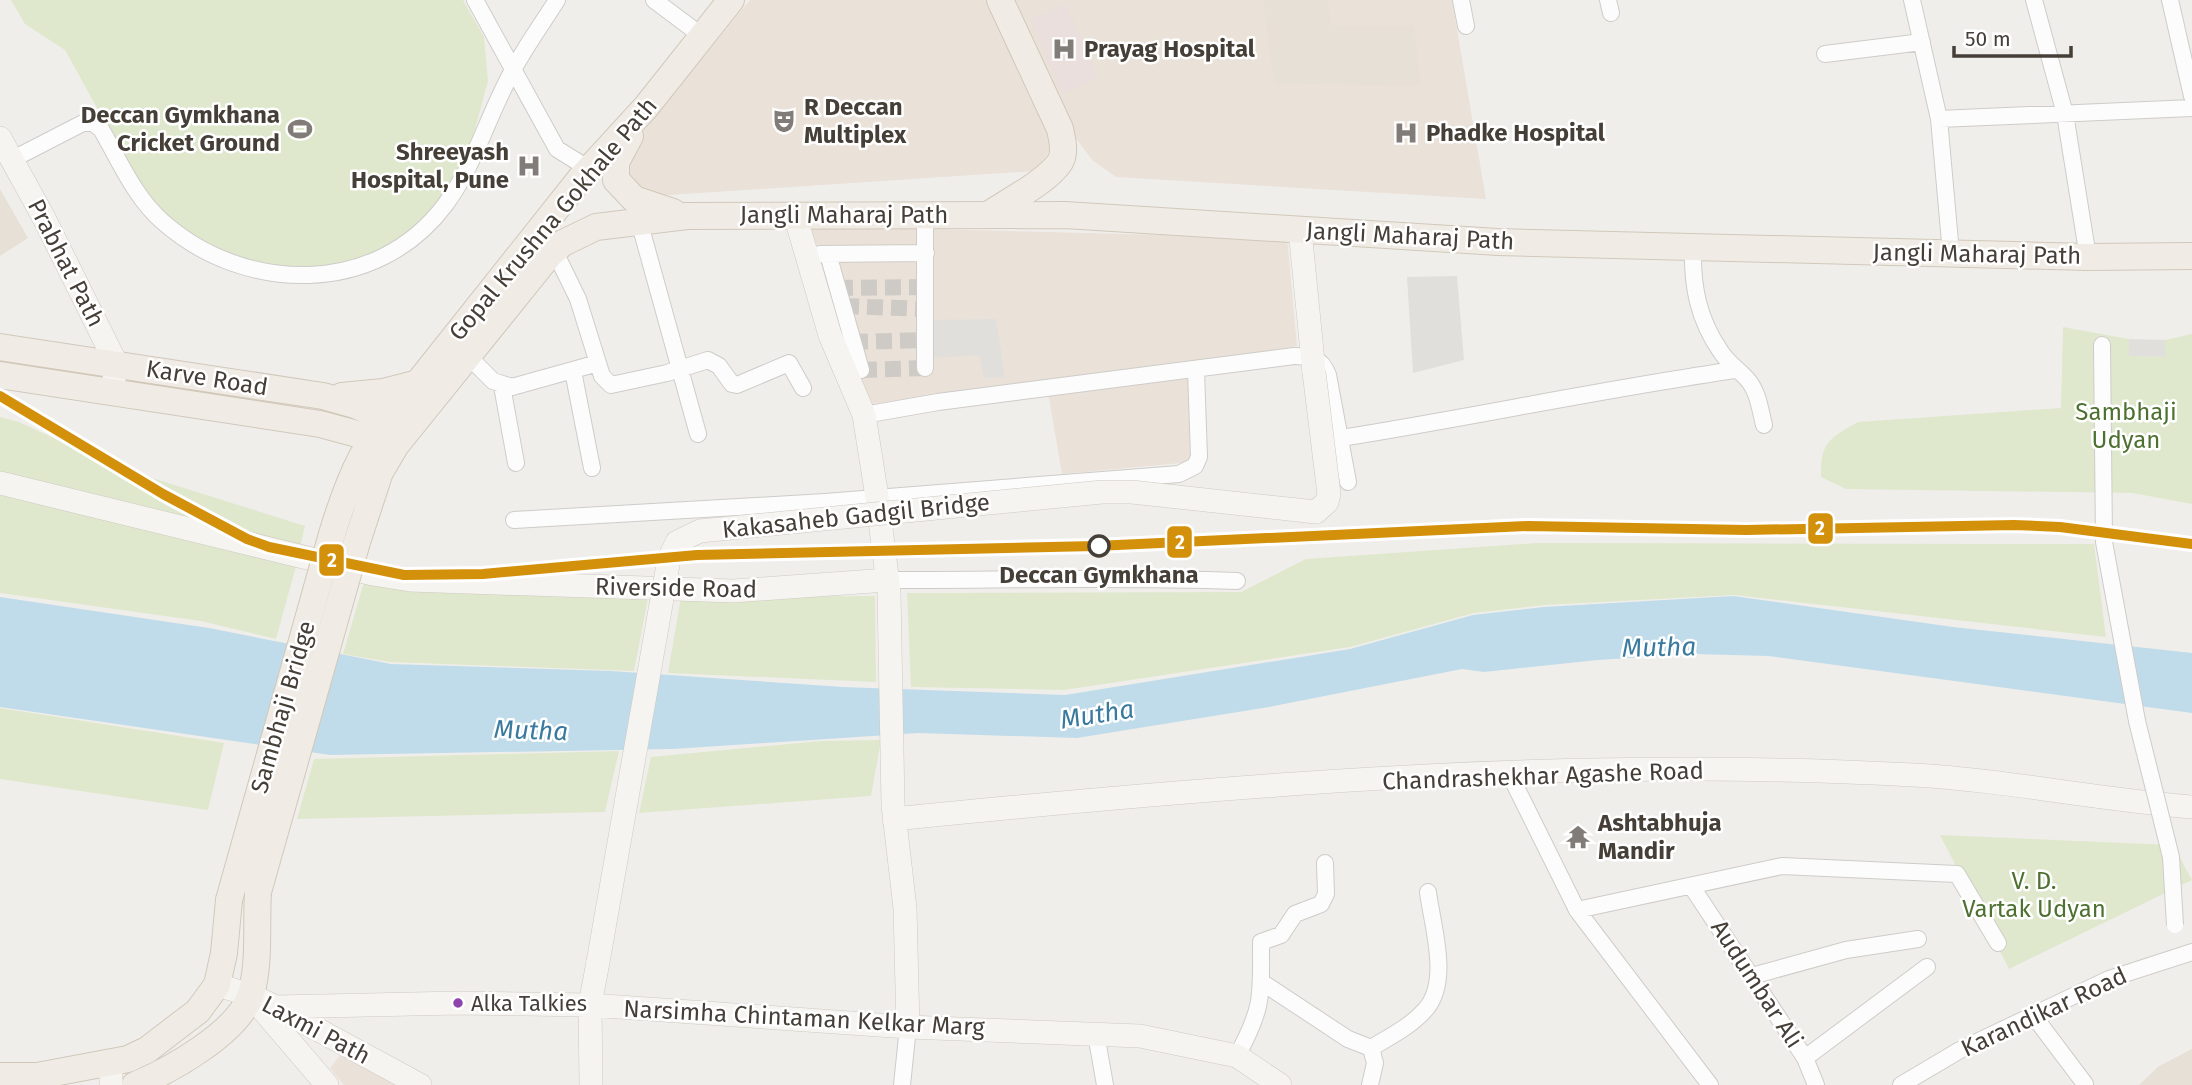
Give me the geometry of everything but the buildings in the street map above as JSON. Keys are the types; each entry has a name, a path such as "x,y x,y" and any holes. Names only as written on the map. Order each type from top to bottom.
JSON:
{"main road":[{"name":"Gopal Krushna Gokhale Path","path":"391,432 418,383 589,169 646,107 731,0"},
{"path":"988,215 1045,177 1060,162 1063,149 1060,129 1000,0"},
{"path":"646,107 616,162 615,180 634,199 687,216"},
{"name":"Jangli Maharaj Path","path":"634,221 687,216 1065,215 1498,242 2088,257 2192,256"},
{"name":"Gopal Krushna Gokhale Path","path":"558,247 596,227 634,221"},
{"path":"391,432 468,356 558,247"},
{"name":"Karve Road","path":"0,347 323,396 391,432"},
{"name":"Karve Road","path":"0,375 320,424 391,432"},
{"path":"323,396 383,392 418,383"},
{"path":"320,424 331,433 338,446 346,487"},
{"name":"Sambhaji Bridge","path":"217,985 224,953 229,900 344,538 380,472 391,432"},
{"name":"Sambhaji Bridge","path":"251,995 258,892 344,538 346,487 391,432"},
{"path":"0,1076 119,1073 198,1012 217,985"},
{"path":"135,1085 162,1073 236,1022 251,995"}],"street":[{"path":"475,0 557,149 589,169"},
{"path":"13,159 83,123 93,123 101,129 148,206 190,243 222,260 256,271 291,277 327,275 361,266 408,241 435,217 464,173 512,71 557,0"},
{"path":"654,0 702,36"},
{"path":"1461,0 1466,26"},
{"path":"1912,0 1939,119 1951,253"},
{"path":"2034,0 2065,114 2088,257"},
{"path":"2170,0 2192,96"},
{"path":"1825,54 1922,42"},
{"path":"1939,119 2192,108"},
{"name":"Prabhat Path","path":"0,138 116,363"},
{"path":"795,215 817,254 861,370"},
{"path":"925,215 925,368"},
{"path":"634,221 681,368 698,434"},
{"path":"1300,230 1312,364"},
{"path":"558,247 578,299 602,376 611,385 681,368 700,360 713,361 726,379 737,385 789,363 803,388"},
{"path":"1693,248 1692,281 1697,306 1719,349 1735,370 1747,379 1756,394 1764,425"},
{"path":"817,254 926,253"},
{"path":"817,254 830,335 864,415 888,586 894,812 905,908 908,1027 902,1085"},
{"path":"2102,345 2104,542 2137,721 2171,857 2175,925"},
{"path":"468,356 493,381 512,387 598,363"},
{"path":"864,415 1294,356 1312,364 1325,365 1348,482"},
{"path":"113,392 116,363"},
{"name":"Kakasaheb Gadgil Bridge","path":"590,1005 669,559 677,542 700,531 1102,492 1132,492 1316,512 1327,502 1329,494 1312,364"},
{"path":"573,370 592,468"},
{"path":"514,520 877,497 1179,474 1189,470 1199,457 1196,370"},
{"path":"1341,438 1491,414 1643,383 1735,370"},
{"path":"995,378 997,395"},
{"path":"502,386 516,463"},
{"name":"Riverside Road","path":"0,483 373,574 410,580 733,591 1151,578 1237,581"},
{"name":"Chandrashekhar Agashe Road","path":"894,812 1151,793 1509,773 1738,770 1914,775 2192,807"},
{"path":"1509,773 1577,910 1710,1085"},
{"path":"1237,1056 1258,1013 1263,984 1261,942 1281,935 1295,914 1321,904 1326,894 1325,863"},
{"path":"1577,910 1782,866 1957,874 1998,943"},
{"name":"Audumbar Ali","path":"1692,887 1805,1058 1816,1085"},
{"path":"1371,1048 1413,1022 1427,1008 1434,995 1438,968 1428,892"},
{"path":"1752,976 1846,950 1918,939"},
{"name":"Karandikar Road","path":"1901,1085 1923,1080 1960,1049 2109,979 2192,952"},
{"path":"1805,1058 1927,967"},
{"path":"1263,984 1348,1039 1371,1048"},
{"name":"Laxmi Path","path":"217,985 251,995 276,1007 420,1085"},
{"path":"251,995 324,1082"},
{"name":"Narsimha Chintaman Kelkar Marg","path":"276,1007 458,1003 590,1005 908,1027 1140,1036 1237,1056 1280,1085"},
{"path":"590,1005 591,1085"},
{"path":"2033,1015 2085,1084"},
{"path":"1096,1034 1105,1085"},
{"path":"324,1082 324,1062 342,1045"},
{"path":"1370,1085 1375,1063 1371,1048"}],"shaded area":[{"path":"750,0 991,0 1057,141 1035,171 654,196 638,193 624,175 630,148"},
{"path":"1012,0 1452,0 1486,199 1116,177 1092,160 1075,137"},
{"path":"1263,0 1327,0 1331,25 1414,25 1420,86 1274,83"},
{"name":"Prayag Hospital","path":"1066,4 1098,78 1062,94 1030,19"},
{"path":"0,189 28,238 0,256"},
{"path":"803,226 1287,238 1297,346 1191,364 1192,462 1062,474 1046,381 865,405"},
{"path":"1457,276 1464,360 1413,373 1407,277"},
{"path":"996,319 1005,377 984,378 979,355 932,358 932,320"},
{"path":"2129,339 2165,340 2165,357 2129,356"},
{"path":"2192,1049 2192,1085 2139,1085 2159,1066"},
{"path":"344,1050 412,1085 344,1085 330,1068"}],"green space":[{"name":"Deccan Gymkhana Cricket Ground","path":"11,0 463,0 484,37 488,81 468,155 432,215 376,256 309,273 224,257 150,204 65,50 25,24"},
{"name":"Sambhaji Udyan","path":"2063,327 2129,339 2129,355 2164,357 2165,340 2192,334 2192,504 2132,493 1846,489 1821,477 1822,456 1828,443 1858,422 2061,408"},
{"path":"0,417 19,422 114,466 305,526 298,556 0,473"},
{"path":"0,489 298,559 276,639 201,621 0,593"},
{"path":"1537,543 2094,544 2106,637 1734,595 1545,605 1474,613 1350,647 1064,690 911,687 907,593 1241,592 1306,559"},
{"path":"364,582 648,598 634,671 390,662 343,654"},
{"path":"875,596 876,682 668,673 681,597"},
{"path":"0,708 224,743 208,810 0,779"},
{"path":"881,740 871,796 639,813 651,757 821,741"},
{"path":"619,751 605,812 297,819 314,759"},
{"name":"V. D. Vartak Udyan","path":"1940,835 2173,845 2192,880 2009,969"}],"water":[{"name":"Mutha","path":"1733,596 1953,627 2192,653 2192,713 1768,656 1693,654 1598,660 1484,672 1462,669 1269,707 1077,738 918,733 673,749 330,755 0,707 0,597 209,628 391,664 611,671 843,687 1065,695 1350,649 1473,615 1544,607"}],"tunnel":[{"path":"837,288 925,287"},
{"path":"843,306 925,309"},
{"path":"852,342 925,340"},
{"path":"861,370 925,368"}],"transit line":[{"name":"2","path":"0,396 163,494 247,539 269,547 404,575 483,574 697,555 1096,546 1528,526 1746,530 2014,525 2060,527 2192,544"}],"place":[{"name":"Prayag Hospital","path":"1064,49"},
{"name":"R Deccan Multiplex","path":"784,121"},
{"name":"Deccan Gymkhana Cricket Ground","path":"300,129"},
{"name":"Phadke Hospital","path":"1406,133"},
{"name":"Shreeyash Hospital, Pune","path":"529,166"},
{"name":"Deccan Gymkhana","path":"1099,546"},
{"name":"Ashtabhuja Mandir","path":"1578,837"},
{"name":"Alka Talkies","path":"458,1003"}]}
